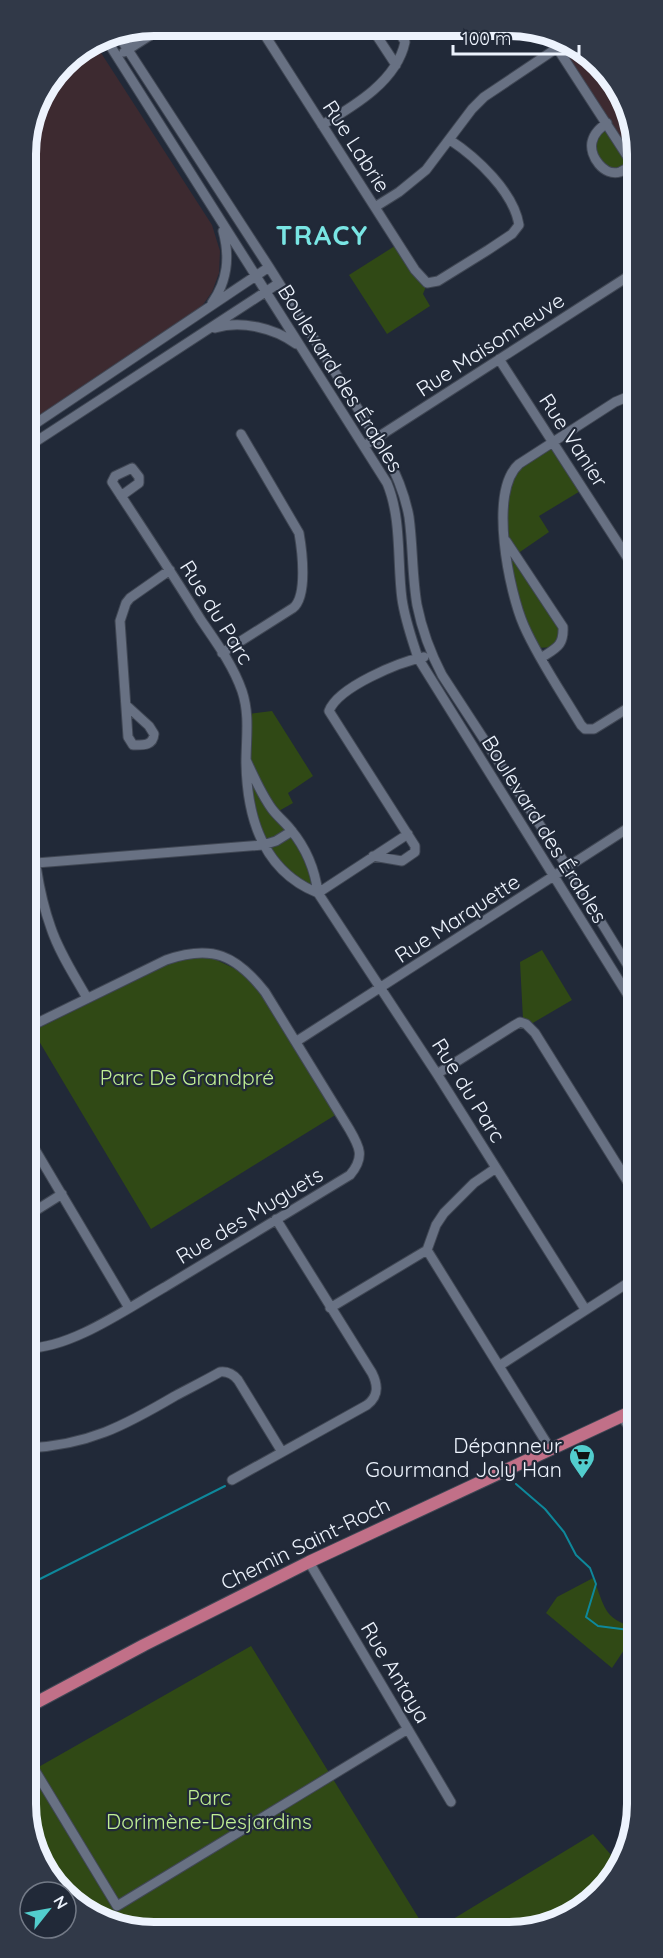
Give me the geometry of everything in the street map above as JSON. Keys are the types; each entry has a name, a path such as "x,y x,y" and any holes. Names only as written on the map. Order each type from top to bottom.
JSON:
{"main road":[{"name":"Chemin Saint-Roch","path":"36,1703 144,1645 309,1562 627,1414"}],"street":[{"path":"117,57 150,36"},
{"name":"Rue Labrie","path":"265,36 414,270 427,283 438,281 488,250 512,234 519,225 514,209 496,182 479,163 450,140"},
{"path":"377,36 396,65"},
{"path":"322,125 366,97 396,65 405,42 401,36"},
{"name":"Boulevard des Érables","path":"122,41 377,438 395,473 405,501 409,518 417,604 432,656 627,964"},
{"name":"Boulevard des Érables","path":"109,45 215,215 387,483 392,496 402,600 418,658 627,994"},
{"path":"375,207 421,175 450,140 471,109 484,97 558,47"},
{"path":"562,49 627,155"},
{"path":"607,123 600,128 592,141 592,149 598,163 602,168 613,172 627,169"},
{"path":"209,307 221,288 227,267 225,239 215,215"},
{"path":"36,423 269,267"},
{"name":"Rue Maisonneuve","path":"364,446 627,277"},
{"path":"36,442 279,283"},
{"path":"207,331 231,325 261,328 289,339 303,351"},
{"name":"Rue Vanier","path":"500,359 627,557"},
{"path":"627,397 615,402 519,464 508,477 502,514 504,539 519,613 541,658 585,729 594,729 627,709"},
{"path":"222,653 293,608 300,600 302,588 298,532 241,434"},
{"name":"Rue du Parc","path":"121,496 170,570 238,681 247,714 247,783 252,818 263,845 279,867 304,887 318,893"},
{"path":"504,539 563,627 563,640 560,645 541,658"},
{"path":"126,705 119,631 124,609 126,603 136,592 170,570"},
{"path":"373,856 397,861 408,859 416,852 408,834 329,711 331,705 341,696 366,679 397,665 432,656"},
{"name":"Rue du Parc","path":"246,760 265,798 292,831 310,863 318,893 382,988 585,1309"},
{"name":"Rue Marquette","path":"297,1041 627,829"},
{"path":"36,865 263,845 276,842 292,831"},
{"path":"318,893 408,834"},
{"path":"36,881 51,930 87,998"},
{"path":"36,1024 166,960 190,953 209,952 227,957 249,972 266,992 297,1041"},
{"path":"437,1074 520,1022 526,1024 535,1033 627,1181"},
{"name":"Rue des Muguets","path":"36,1348 58,1344 129,1308 350,1175 357,1167 360,1158 359,1148 297,1041"},
{"path":"36,1151 129,1308"},
{"path":"330,1308 427,1250 436,1225 444,1213 469,1188 496,1168"},
{"path":"36,1210 62,1194"},
{"path":"232,1480 367,1405 375,1398 377,1392 372,1373 276,1219"},
{"path":"427,1250 551,1450"},
{"path":"499,1366 627,1283"},
{"path":"36,1447 63,1444 107,1433 225,1371 238,1380 282,1452"},
{"path":"622,1417 627,1424"},
{"name":"Rue Antaya","path":"309,1562 451,1802"},
{"path":"36,1772 117,1906 408,1729"}],"shaded area":[{"path":"561,49 581,60 598,76 607,89 621,116 627,154"},
{"path":"99,50 212,225 220,251 219,273 212,292 202,306 36,419 36,146 38,131 45,109 65,76 82,60"}],"green space":[{"path":"605,125 627,159 627,166 608,170 592,149"},
{"path":"398,244 427,284 423,294 430,306 387,334 349,275"},
{"path":"552,444 582,490 539,516 549,532 517,554 562,627 556,647 536,648 511,593 504,501 513,470"},
{"path":"272,711 313,776 288,793 293,803 277,812 257,780 248,751 249,714"},
{"path":"248,770 293,838 312,883 305,884 280,864 257,825"},
{"path":"542,950 572,1000 531,1024 523,1019 520,962"},
{"name":"Parc De Grandpré","path":"187,955 206,955 248,975 295,1044 337,1114 151,1229 36,1036 36,1030"},
{"path":"593,1578 603,1604 611,1616 627,1625 627,1646 612,1668 546,1613 557,1597"},
{"name":"Parc Dorimène-Desjardins","path":"251,1646 421,1922 146,1922 124,1918 109,1913 82,1898 78,1894 78,1880 64,1880 60,1876 42,1842 36,1804 36,1768"},
{"path":"593,1834 614,1858 598,1882 587,1893 554,1913 517,1922 448,1922"}],"waterway":[{"path":"516,1484 545,1509 564,1532 576,1555 590,1568 596,1584 586,1617 598,1626 627,1630"},
{"path":"36,1581 225,1486"}],"place":[{"name":"Dépanneur Gourmand Joly Han","path":"582,1480"}],"district":[{"name":"TRACY","path":"322,235"}]}
